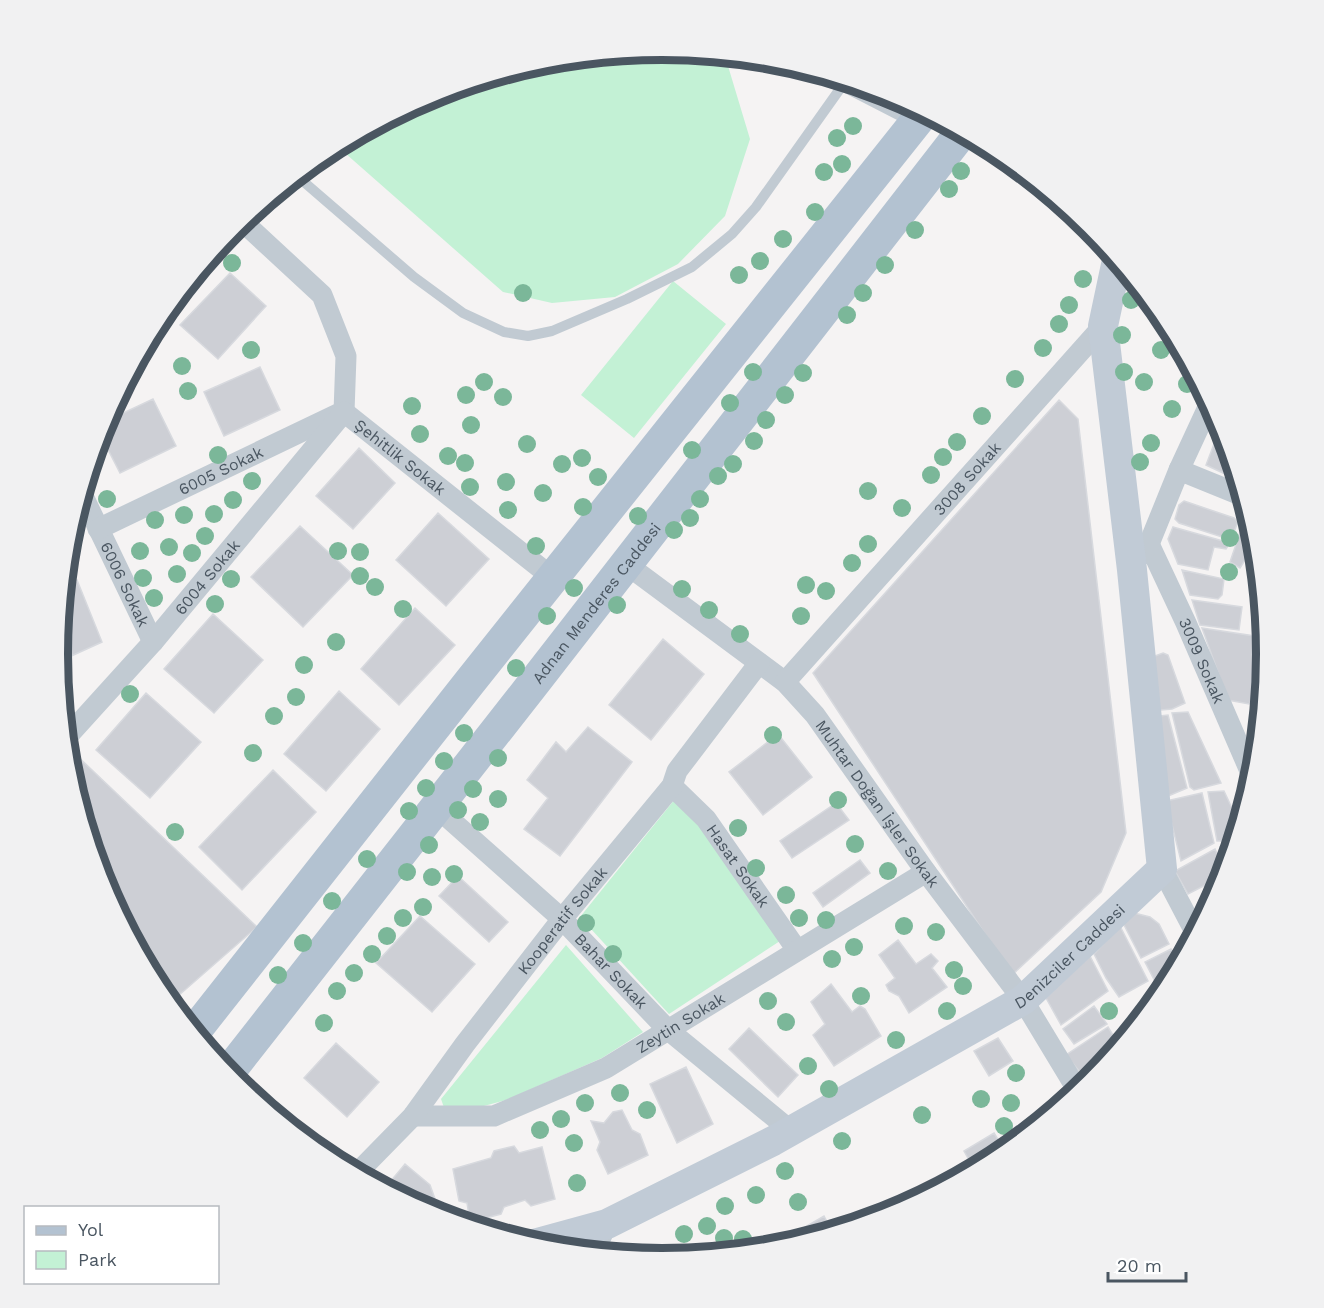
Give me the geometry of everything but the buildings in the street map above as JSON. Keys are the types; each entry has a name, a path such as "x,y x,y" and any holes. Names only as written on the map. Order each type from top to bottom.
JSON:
{"main road":[{"path":"199,1026 919,118"},
{"name":"Adnan Menderes Caddesi","path":"234,1066 957,139"},
{"name":"3008 Sokak","path":"1103,326 1115,269"},
{"path":"1103,326 1132,570 1162,869"},
{"name":"Denizciler Caddesi","path":"555,1238 607,1224 773,1140 1023,1000 1162,869"}],"street":[{"name":"Şehitlik Sokak","path":"249,227 322,295 346,356 344,412 553,578"},
{"name":"3008 Sokak","path":"785,682 1103,326"},
{"name":"6005 Sokak","path":"98,529 344,412"},
{"name":"6004 Sokak","path":"73,730 153,642 344,412"},
{"path":"1132,570 1149,544 1205,414"},
{"path":"1179,470 1233,491"},
{"name":"6006 Sokak","path":"87,505 153,642"},
{"name":"3009 Sokak","path":"1149,544 1246,762"},
{"name":"Muhtar Doğan İşler Sokak","path":"626,564 785,682 815,715 926,872 1023,1000 1073,1083"},
{"name":"Kooperatif Sokak","path":"363,1167 413,1116 465,1044 562,919 672,786 677,771 759,663"},
{"name":"Hasat Sokak","path":"672,786 706,819 796,950"},
{"name":"Bahar Sokak","path":"436,807 562,919 667,1029 790,1130"},
{"path":"1162,869 1191,924"},
{"name":"Zeytin Sokak","path":"413,1116 494,1116 606,1068 926,872"},
{"path":"598,1244 607,1224"}],"lane":[{"path":"303,181 414,277 463,313 504,332 528,336 552,331 627,299 692,267 732,234 756,207 841,88"},
{"path":"879,101 907,113"}],"green space":[{"path":"623,61 701,61 727,64 750,139 725,216 678,264 615,297 552,303 503,292 344,152 399,121 435,105 508,80 546,71"},
{"path":"673,281 726,324 634,438 581,395"},
{"path":"675,799 710,833 780,941 669,1014 580,917"},
{"path":"566,945 643,1032 602,1058 506,1100 447,1116 441,1099"}]}
